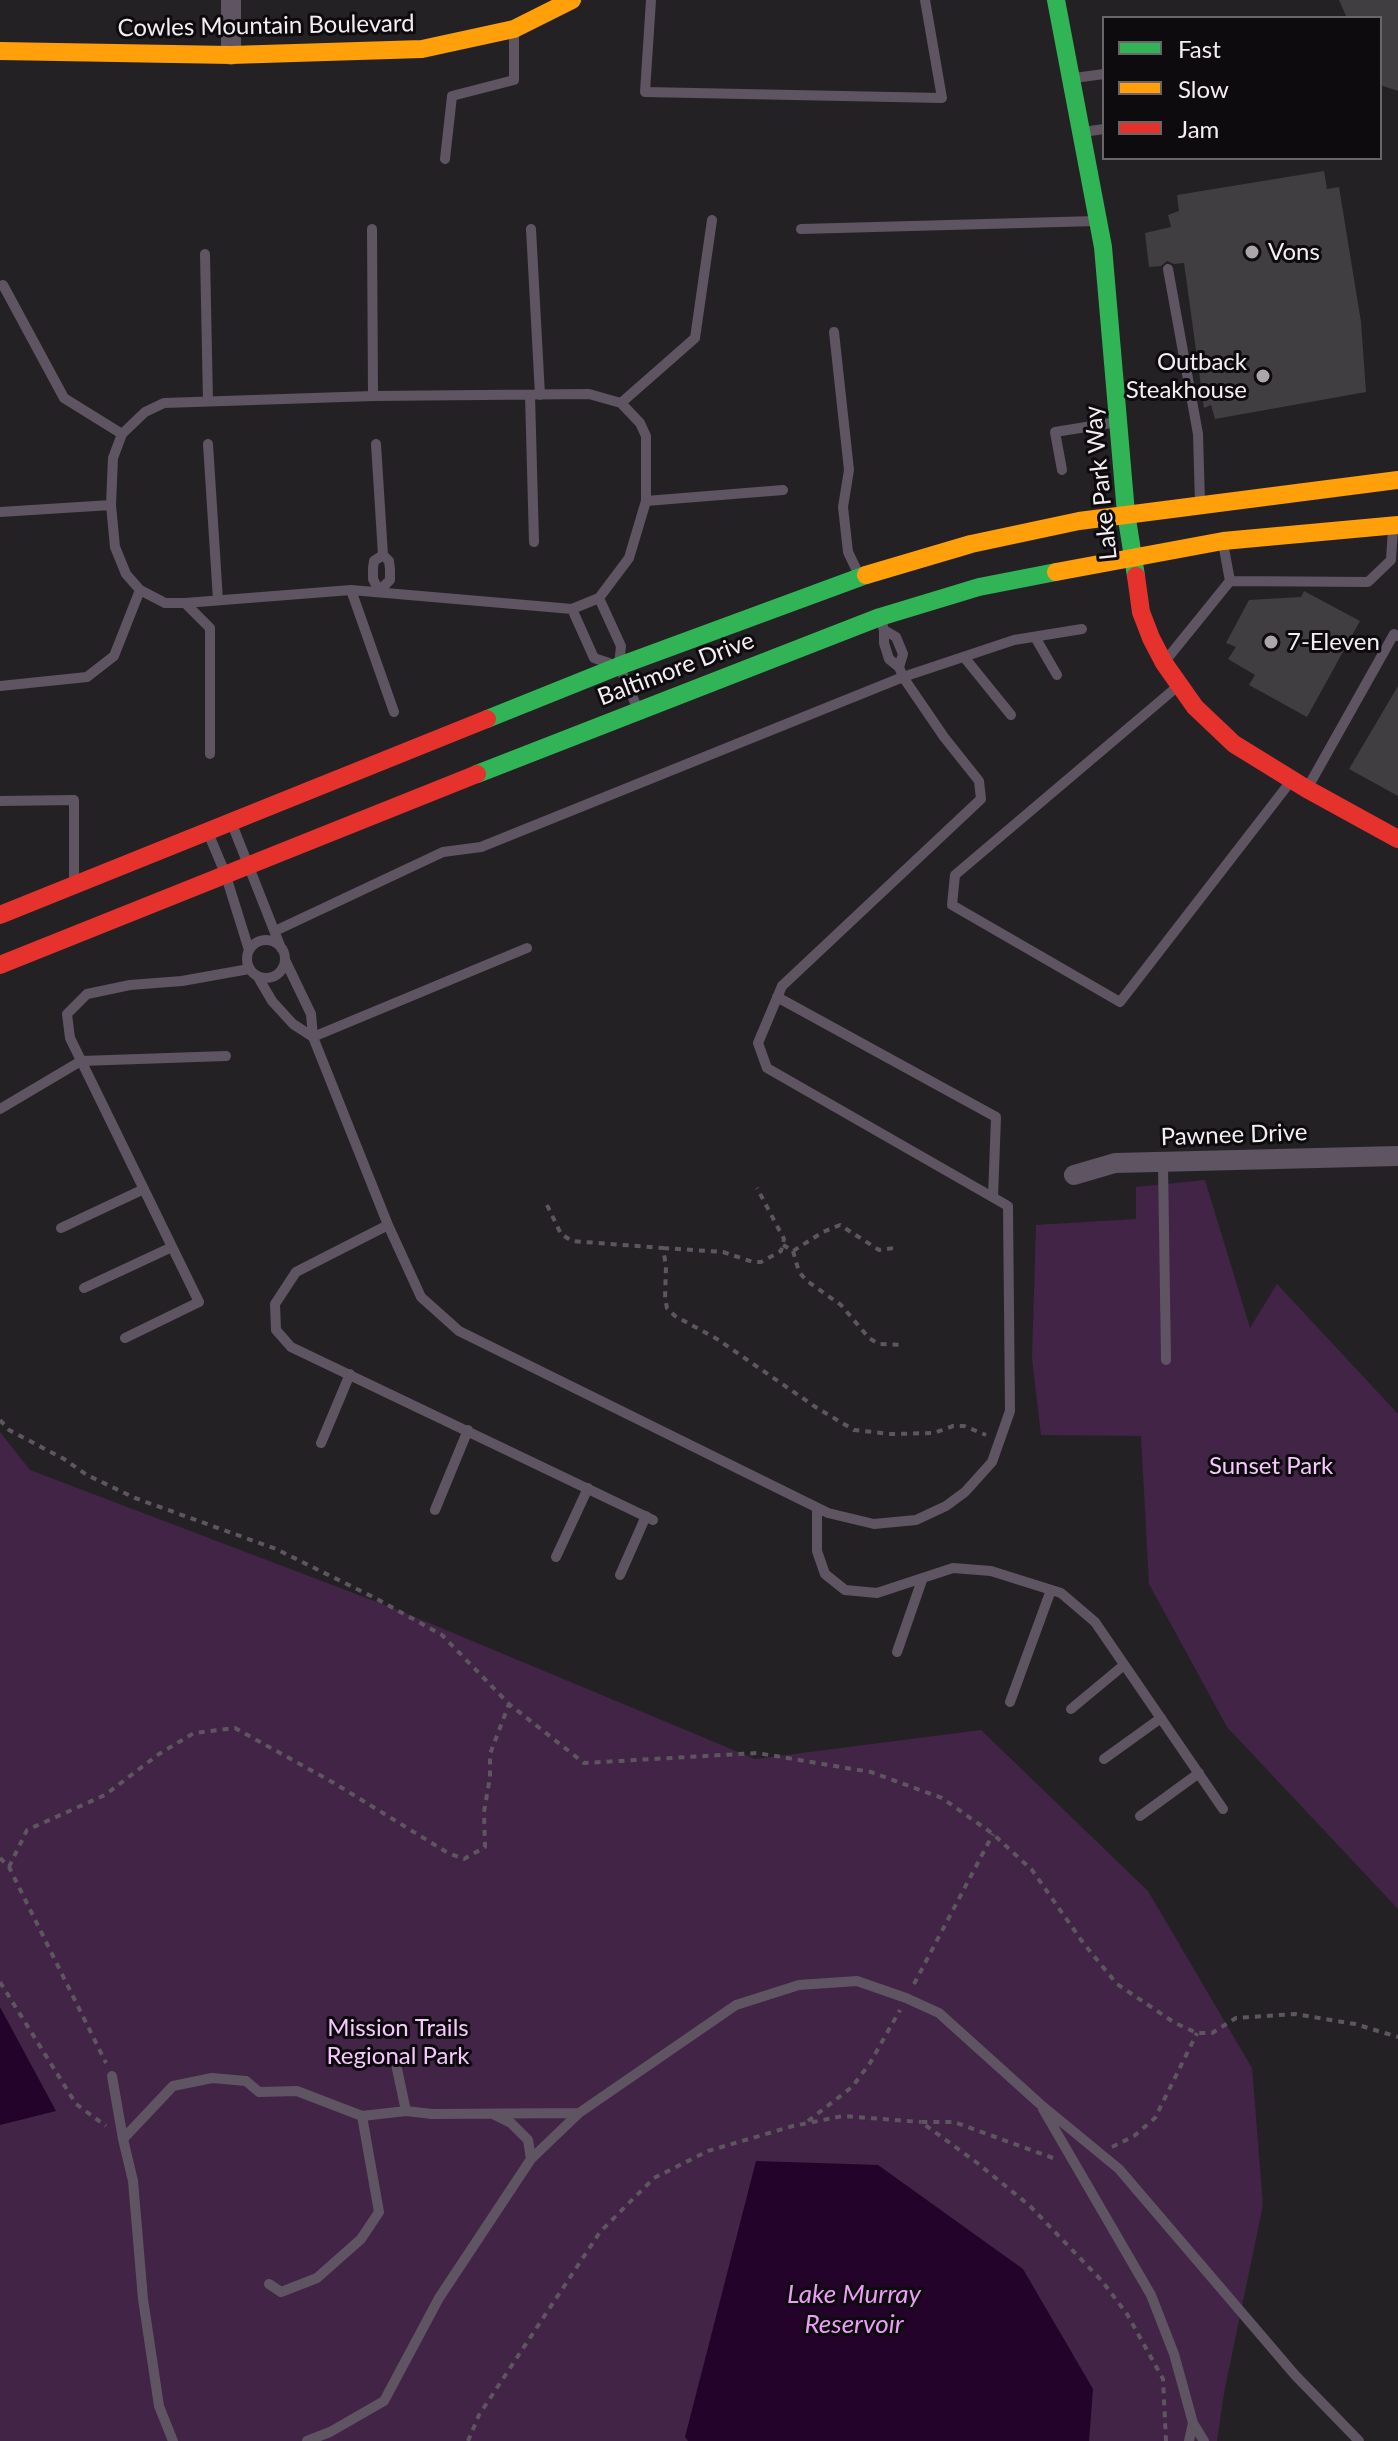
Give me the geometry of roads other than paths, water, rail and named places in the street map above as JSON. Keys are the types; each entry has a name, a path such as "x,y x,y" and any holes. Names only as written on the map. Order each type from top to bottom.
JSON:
{"main road":[{"name":"Cowles Mountain Boulevard","path":"0,51 231,55 422,49 514,29 572,0"},
{"name":"Lake Park Way","path":"1056,0 1103,247 1126,513 1141,612 1164,663 1179,686 1195,707 1234,744 1398,839"},
{"name":"Baltimore Drive","path":"0,965 638,709 873,604 971,544 1126,513 1398,480"},
{"name":"Baltimore Drive","path":"0,915 619,666 873,604 1132,557 1223,541 1395,526"}],"street":[{"path":"231,0 231,55"},
{"name":"Pawnee Drive","path":"1074,1175 1115,1163 1398,1156"}],"lane":[{"path":"651,0 645,92 942,98 925,0"},
{"path":"445,159 452,96 514,80 514,29"},
{"path":"1071,78 1102,74"},
{"path":"1081,132 1102,129"},
{"path":"621,403 695,338 712,220"},
{"path":"801,229 1098,221"},
{"path":"372,229 373,396"},
{"path":"531,229 535,395 534,542"},
{"path":"205,254 208,401"},
{"path":"1168,269 1198,434 1200,505"},
{"path":"3,285 64,398 122,434"},
{"path":"232,824 285,960 311,1014 313,1037 388,1225 421,1297 459,1331 828,1513 874,1524 916,1520 946,1506 965,1492 992,1462 1010,1411 1008,1206 767,1068 758,1043 782,986 981,799 979,781 889,659 873,604 848,552 843,507 849,470 834,332"},
{"path":"589,394 621,403 640,423 646,436 646,501 629,558 599,598 572,609 351,590 165,603 140,590 126,574 115,547 111,505 113,458 122,434 145,412 164,403 373,396 535,395 589,394"},
{"path":"1062,470 1055,432 1119,422"},
{"path":"208,444 218,600"},
{"path":"376,444 383,555 389,561 390,580 379,591"},
{"path":"646,501 783,490"},
{"path":"0,512 111,505"},
{"path":"1230,581 1368,582 1394,562 1395,526"},
{"path":"1164,663 1230,581 1223,541"},
{"path":"379,591 373,579 373,568 374,561 383,555"},
{"path":"0,686 87,677 114,656 140,590"},
{"path":"351,590 394,712"},
{"path":"599,598 621,646 619,666 638,709"},
{"path":"185,603 210,628 210,754"},
{"path":"572,609 594,658 619,666"},
{"path":"275,931 443,852 481,847 901,672 964,657 1014,640 1082,629"},
{"path":"1179,686 955,875 952,905 1120,1002 1300,784 1394,634 1398,636"},
{"path":"1035,637 1057,675"},
{"path":"964,657 1011,715"},
{"path":"0,801 74,800 74,885"},
{"path":"209,833 249,950"},
{"path":"281,948 277,943 258,942 249,950 249,969 293,1024 313,1037"},
{"path":"313,1037 527,948"},
{"path":"258,977 276,976 285,960"},
{"path":"125,1338 199,1302 70,1038 67,1014 87,994 249,969"},
{"path":"777,997 996,1117 993,1197"},
{"path":"0,1109 81,1061 226,1056"},
{"path":"1163,1164 1166,1360"},
{"path":"61,1228 144,1189"},
{"path":"388,1225 296,1272 275,1304 276,1330 291,1347 649,1518 620,1575"},
{"path":"84,1288 172,1247"},
{"path":"321,1443 350,1374"},
{"path":"435,1510 468,1430"},
{"path":"556,1557 588,1488"},
{"path":"817,1508 817,1551 825,1574 845,1590 877,1593 953,1568 991,1571 1061,1593 1095,1622 1223,1809"},
{"path":"897,1652 922,1580"},
{"path":"1010,1702 1051,1590"},
{"path":"1071,1709 1124,1665"},
{"path":"1104,1759 1161,1718"},
{"path":"1140,1816 1199,1773"},
{"path":"307,2441 330,2432 384,2401 439,2298 531,2159 579,2113 736,2005 799,1985 857,1981 939,2013 1040,2104 1119,2169 1295,2375 1359,2441"},
{"path":"396,2064 406,2111"},
{"path":"112,2076 133,2181 143,2299 159,2406 173,2441"},
{"path":"123,2139 173,2086 212,2078 246,2081 259,2092 297,2091 362,2116 406,2111 432,2114 579,2113"},
{"path":"1040,2104 1151,2295 1174,2354 1193,2423 1204,2441"},
{"path":"491,2113 511,2123 528,2140 531,2159"},
{"path":"269,2284 281,2292 317,2278 361,2239 379,2212 362,2116"},
{"path":"1189,2441 1193,2423"}],"water":[{"path":"0,2007 56,2111 0,2125"},
{"name":"Lake Murray Reservoir","path":"756,2161 878,2165 1023,2269 1093,2389 1089,2441 688,2441 685,2437"}],"place":[{"name":"Vons","path":"1252,252"},
{"name":"Outback Steakhouse","path":"1263,376"},
{"name":"7-Eleven","path":"1271,642"}],"park label":[{"name":"Sunset Park","path":"1271,1466"},
{"name":"Mission Trails Regional Park","path":"398,2042"}]}
